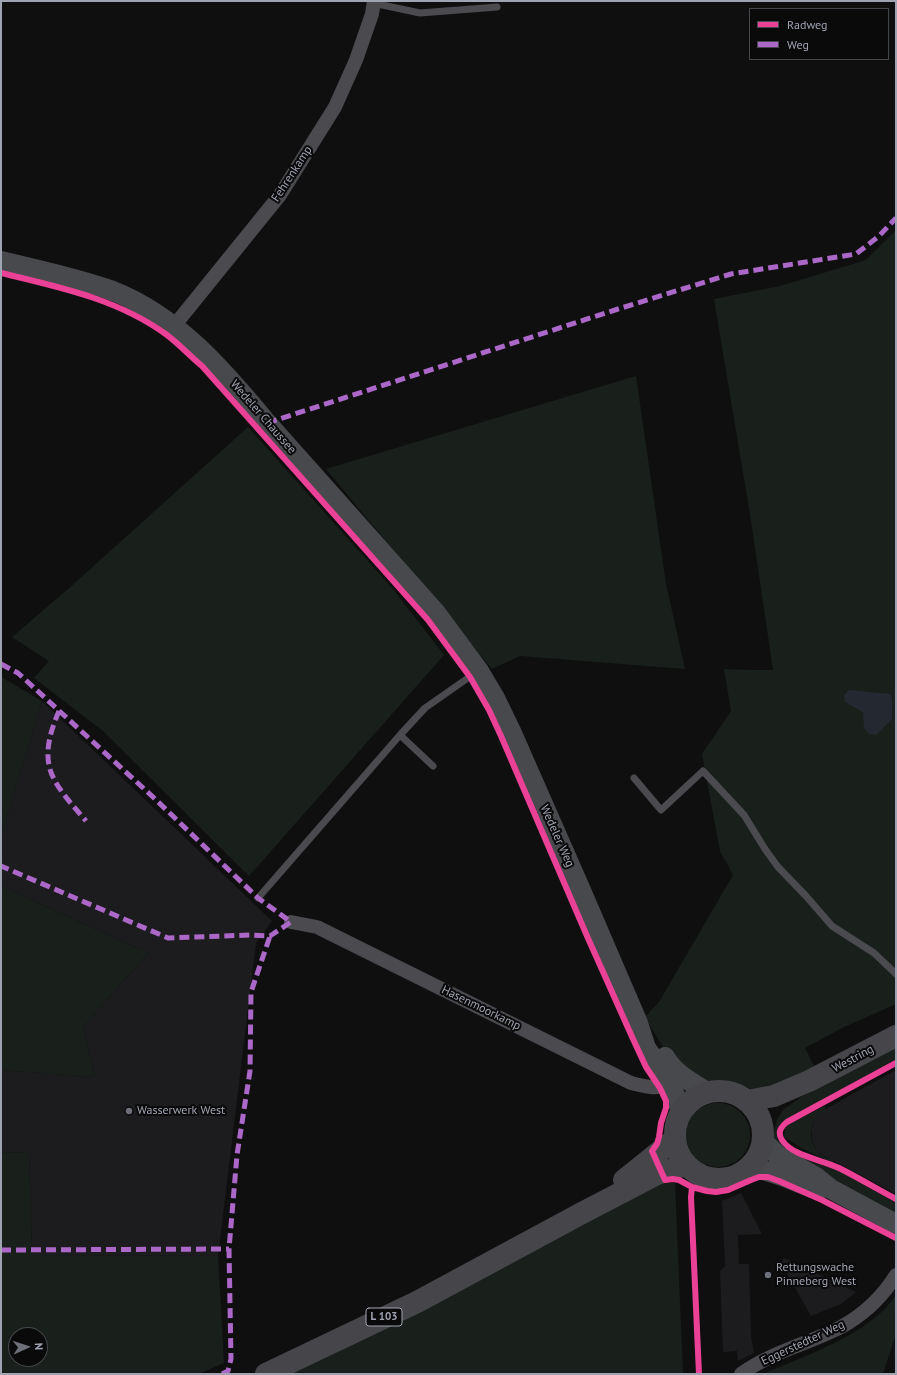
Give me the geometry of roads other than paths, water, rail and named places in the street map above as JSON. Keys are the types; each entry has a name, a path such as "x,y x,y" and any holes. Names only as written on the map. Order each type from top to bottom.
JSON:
{"main road":[{"name":"Wedeler Chaussee","path":"1,261 76,280 114,292 145,308 174,326 209,358 241,392 266,423 436,613 468,654"},
{"name":"Wedeler Weg","path":"468,654 495,698 511,731 638,1023 646,1048 671,1085 681,1111"},
{"name":"Wedeler Weg","path":"638,1023 652,1037 670,1066 685,1079 707,1092"},
{"name":"Westring","path":"747,1101 774,1096 809,1082 896,1036"},
{"name":"Westring","path":"762,1133 777,1109 809,1082"},
{"path":"762,1133 758,1154 750,1166 739,1174 725,1179 711,1178 697,1174 686,1165 678,1153 675,1139 676,1124 681,1111 695,1098 707,1092 721,1091 735,1094 747,1101 757,1112 762,1133 777,1155 816,1176 831,1189 896,1224"},
{"name":"L 103","path":"582,1213 675,1139"},
{"name":"L 103","path":"266,1374 416,1302 657,1174 686,1165"},
{"path":"750,1166 782,1176 812,1188 831,1189"}],"street":[{"name":"Fehrenkamp","path":"174,326 280,195 335,107 356,60 372,14 374,2"},
{"name":"Hasenmoorkamp","path":"291,922 317,927 631,1083 648,1088 660,1088 671,1085"},
{"name":"Eggerstedter Weg","path":"741,1374 752,1366 788,1349 842,1327 867,1309 888,1288 896,1275"}],"lane":[{"path":"374,2 420,13 497,7"},
{"path":"258,898 425,708 479,671"},
{"path":"400,735 433,766"},
{"path":"634,778 661,810 703,771 744,815 778,867 832,926 874,953 896,974"}],"place":[{"name":"Wasserwerk West","path":"129,1111"},
{"name":"Rettungswache Pinneberg West","path":"768,1275"}]}
